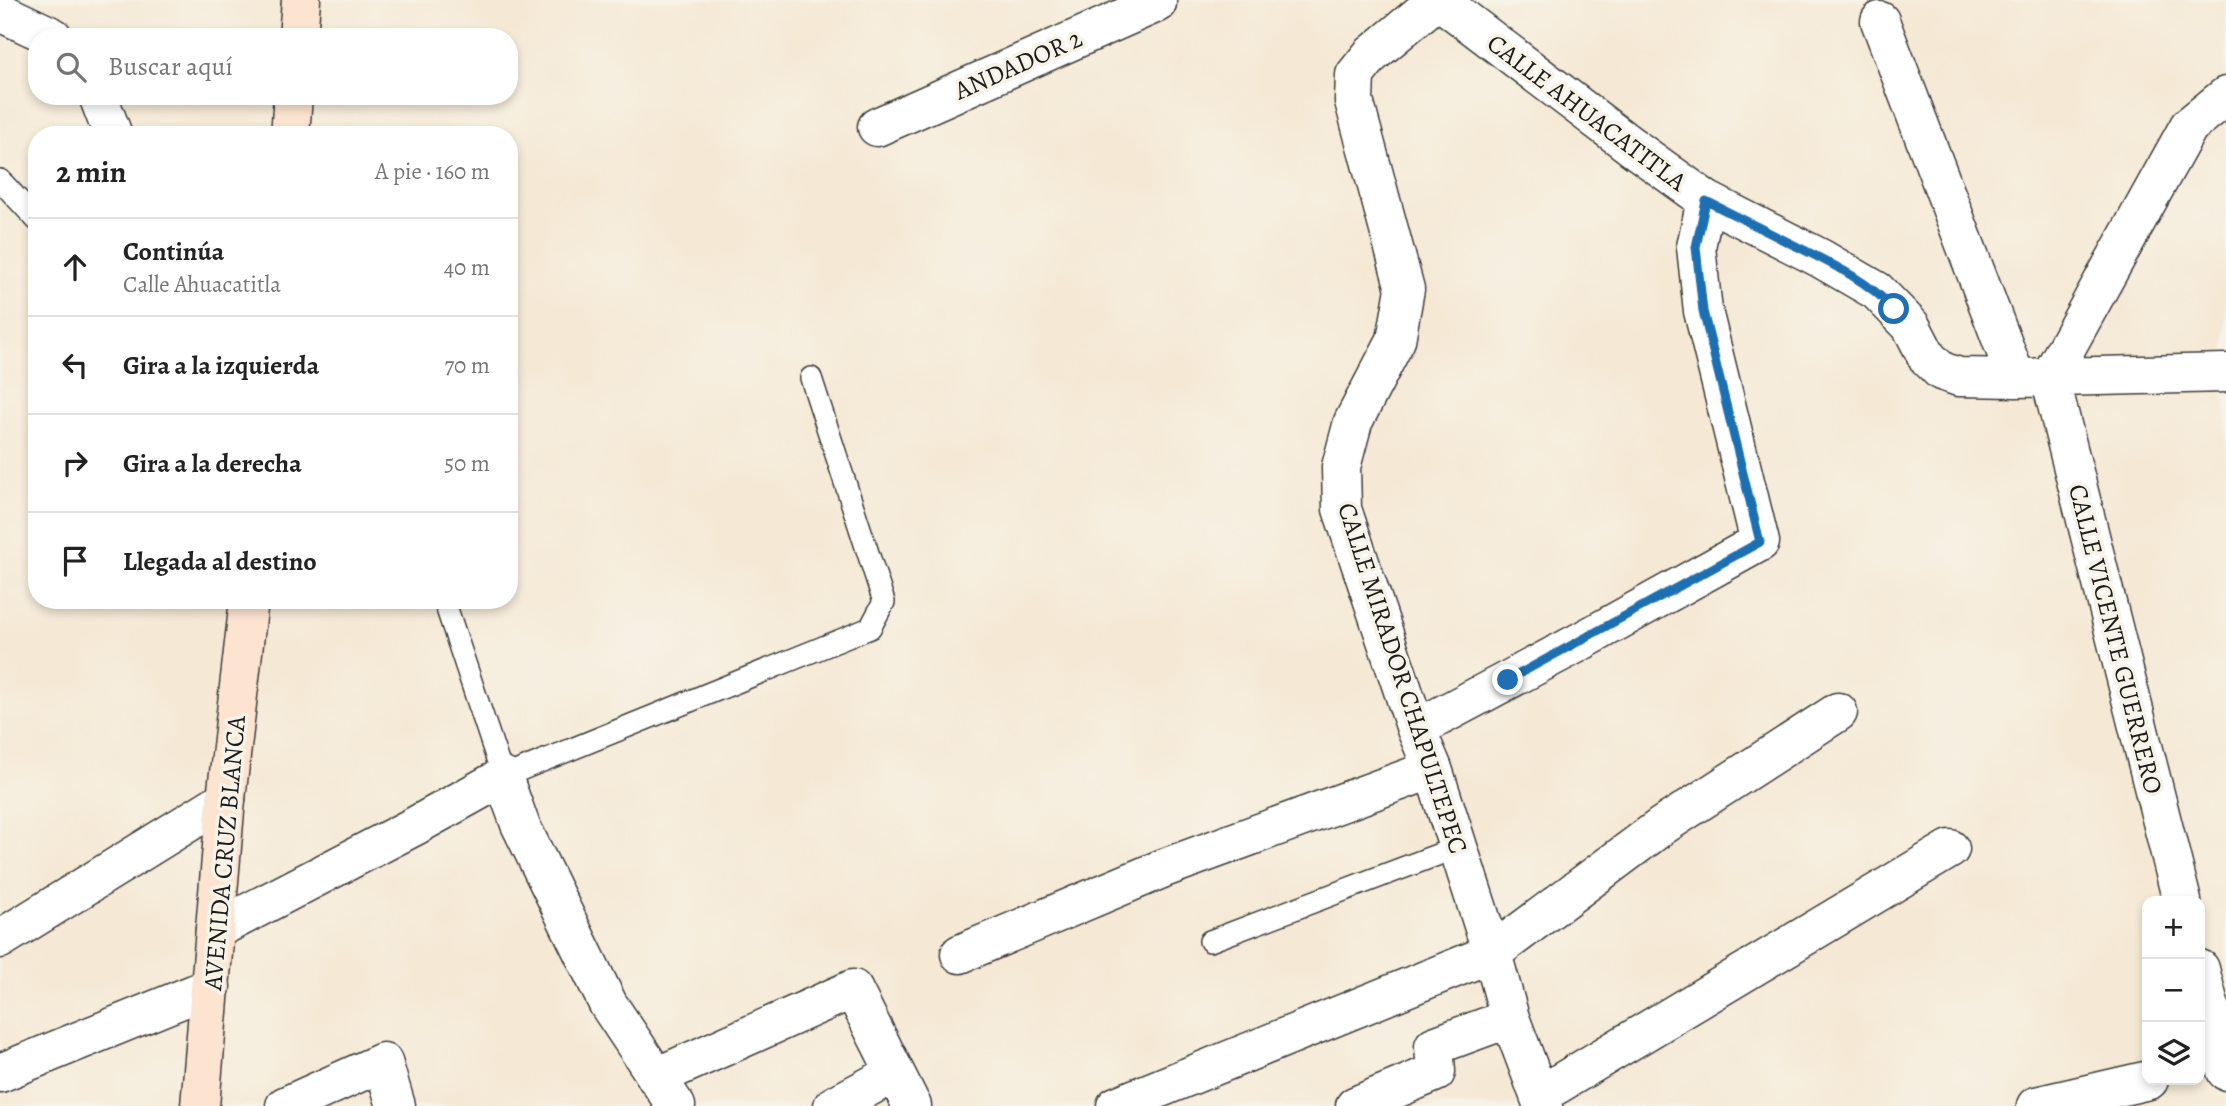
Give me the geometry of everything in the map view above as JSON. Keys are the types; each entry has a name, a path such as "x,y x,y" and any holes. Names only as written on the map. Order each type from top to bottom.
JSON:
{"main road":[{"path":"299,28 301,0"},
{"path":"291,126 292,105"},
{"name":"AVENIDA CRUZ BLANCA","path":"200,1106 226,799 248,609"}],"street":[{"name":"ANDADOR 2","path":"877,127 1157,3 1157,0"},
{"name":"CALLE AHUACATITLA","path":"1438,0 1706,201 1820,258 1877,291 1910,326 1927,357 1941,371 1959,377 2033,378 2226,373"},
{"name":"CALLE MIRADOR CHAPULTEPEC","path":"1438,0 1371,55 1355,75 1354,101 1405,289 1396,340 1353,422 1341,467 1342,509 1416,729 1433,769 1510,1018 1542,1101"},
{"path":"0,12 34,28"},
{"name":"CALLE VICENTE GUERRERO","path":"1880,21 2033,378 2181,896"},
{"path":"2033,378 2189,126 2226,96"},
{"path":"101,105 110,126"},
{"path":"1416,729 1760,542 1703,311 1696,247 1706,201"},
{"path":"1116,1106 1492,953 1662,825 1838,712"},
{"path":"960,954 1164,868 1433,769"},
{"path":"215,930 503,778 520,824 608,1004 666,1091 853,989 903,1089 833,1106"},
{"path":"0,939 226,799"},
{"path":"1542,1101 1950,849"},
{"path":"0,1073 211,987"},
{"path":"2205,1000 2216,1067"},
{"path":"1354,1106 1436,1072 1434,1046 1510,1018"},
{"path":"285,1106 383,1062 396,1106"},
{"path":"2036,1106 2142,1081"}],"lane":[{"path":"0,180 28,210"},
{"path":"447,609 503,778 870,628 884,602 811,377"},
{"path":"1210,941 1458,847"}],"route":[{"path":"1508,680 1760,542 1703,311 1696,247 1706,201 1820,258 1877,291 1894,309"}]}
